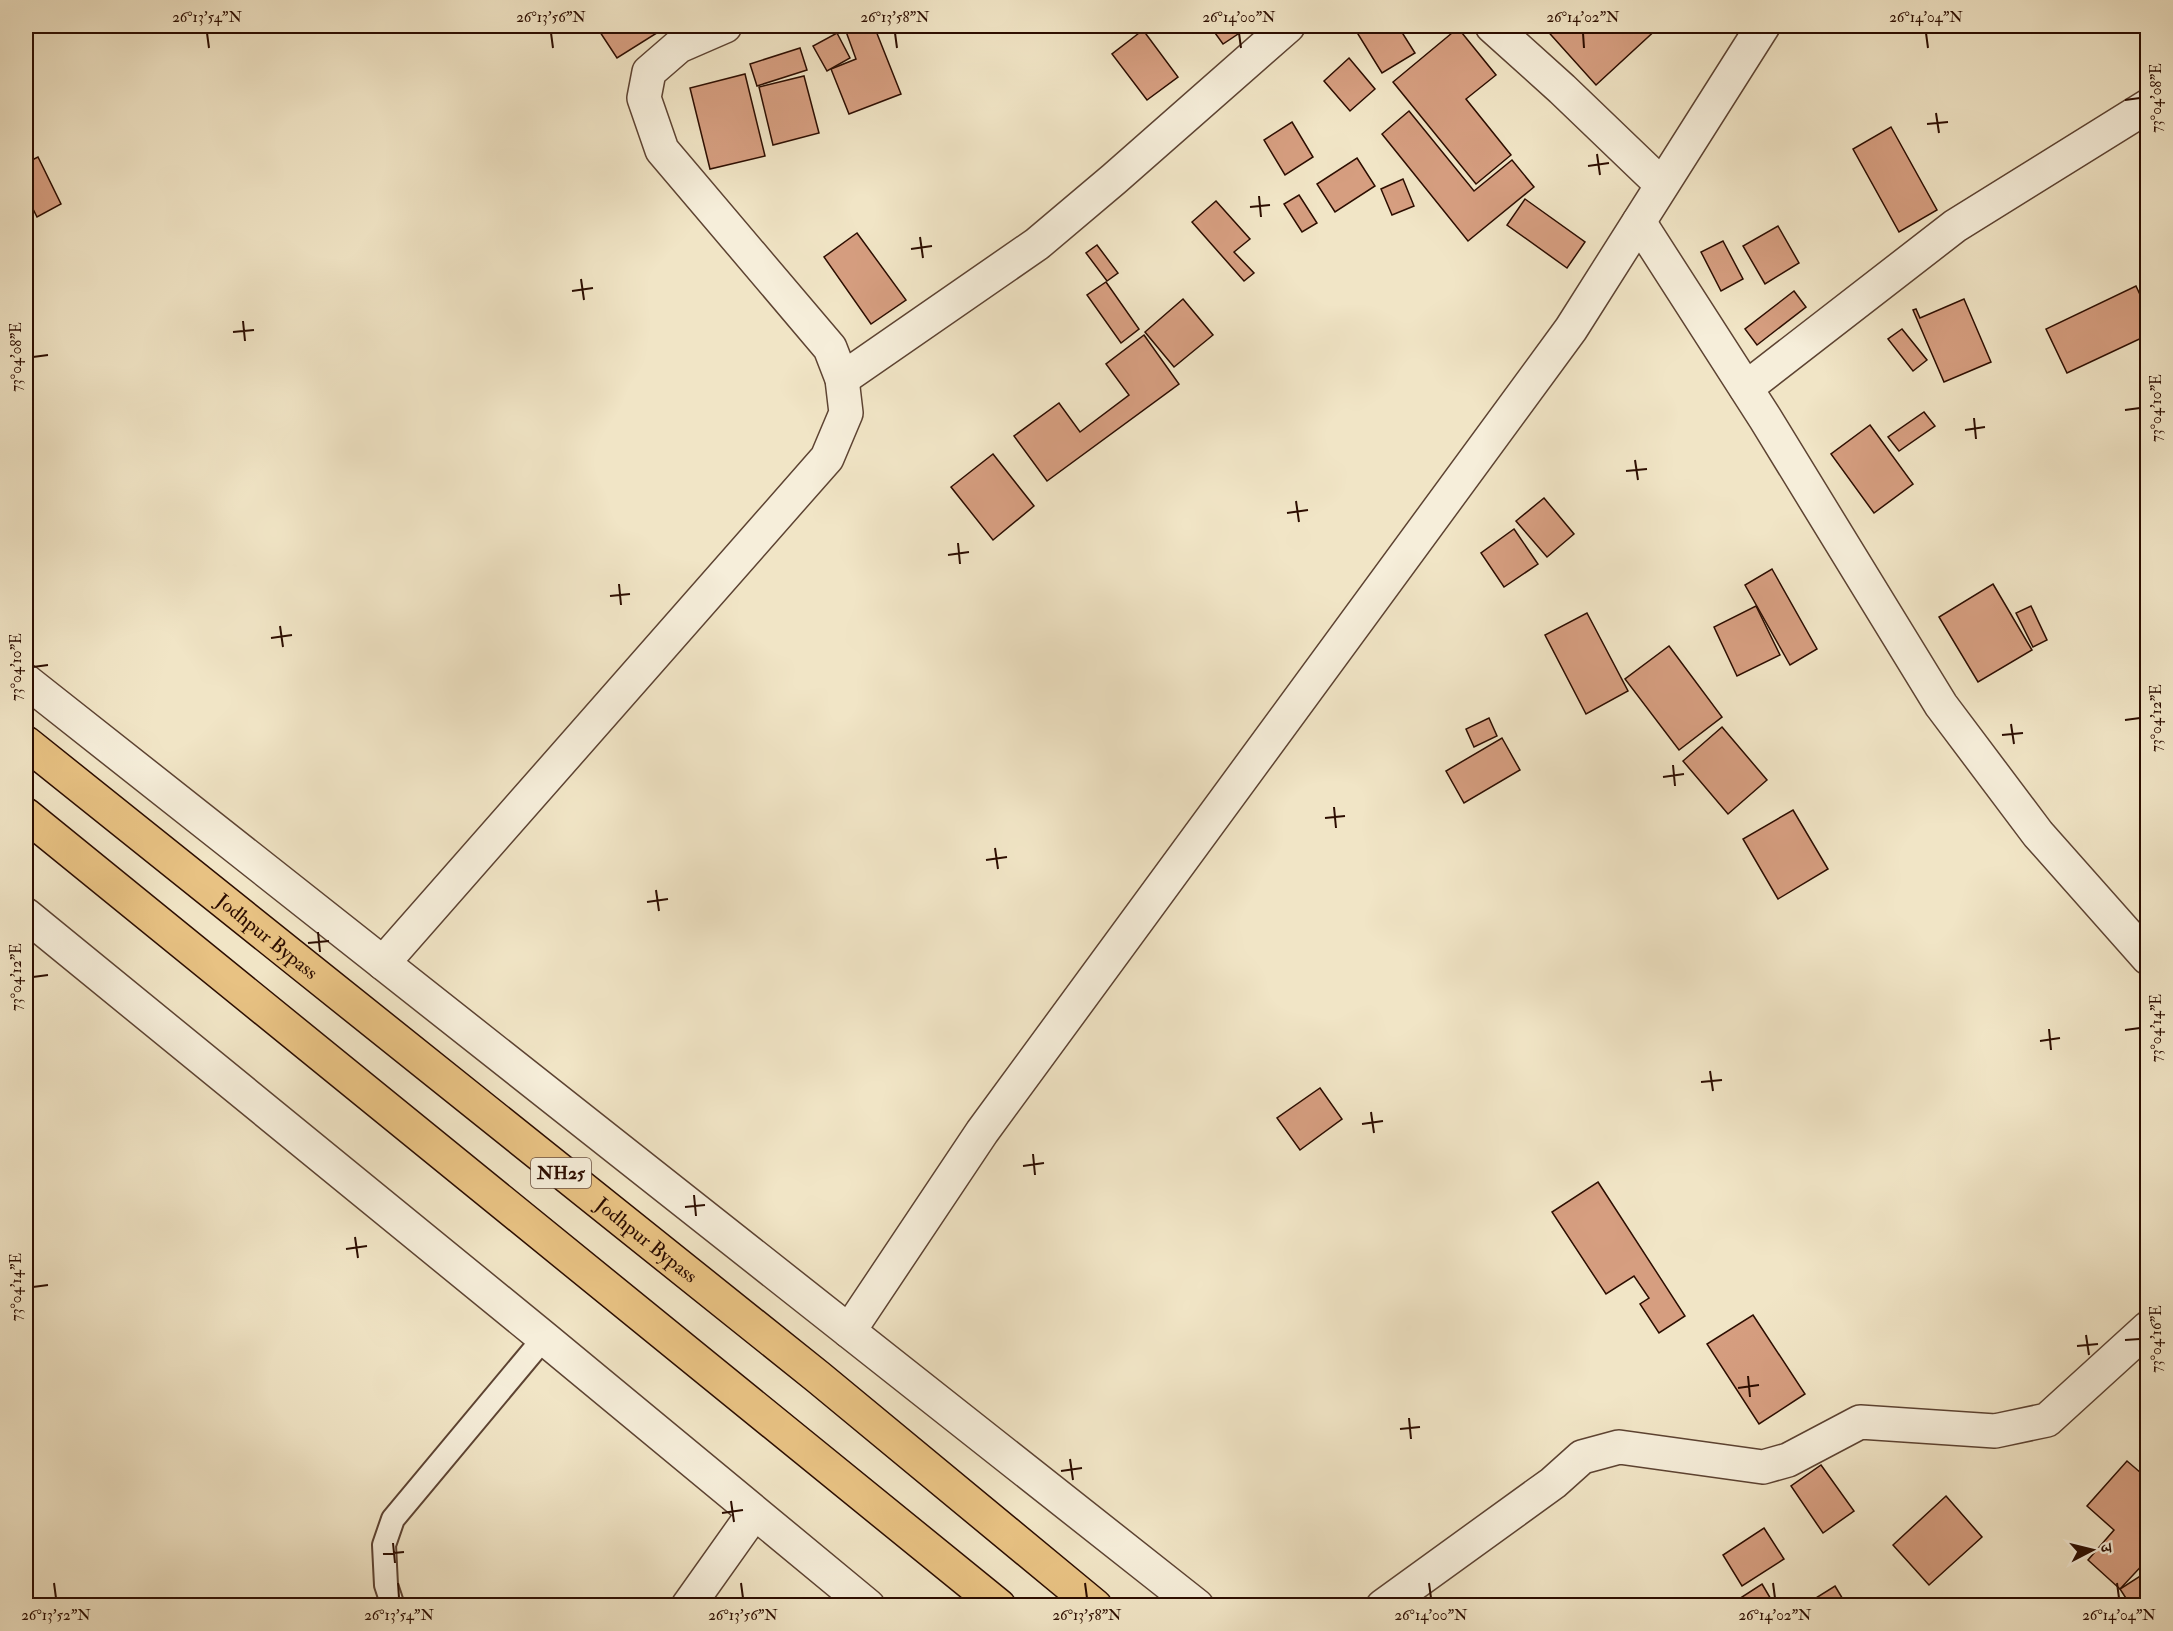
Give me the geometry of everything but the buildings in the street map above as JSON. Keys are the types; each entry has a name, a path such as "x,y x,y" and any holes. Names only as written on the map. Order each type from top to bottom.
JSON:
{"highway":[{"name":"Jodhpur Bypass","path":"26,743 818,1377 1095,1605"},
{"name":"NH25","path":"26,814 999,1605"}],"street":[{"path":"383,963 827,458 846,413 842,379 830,348 662,150 644,98 649,72 679,46 725,26"},
{"path":"842,379 1037,244 1288,26"},
{"path":"1492,26 1661,184"},
{"path":"849,1331 989,1123 1571,329 1763,26"},
{"path":"1746,388 1955,226 2148,106"},
{"path":"1639,222 1746,388 1941,705 2038,834 2148,958"},
{"path":"26,681 1197,1605"},
{"path":"26,915 868,1605"},
{"path":"1383,1605 1553,1483 1582,1457 1619,1447 1762,1467 1788,1460 1860,1422 1995,1431 2047,1420 2148,1328"},
{"path":"688,1605 754,1513"}],"lane":[{"path":"393,1605 386,1585 384,1545 393,1519 544,1338"}]}
